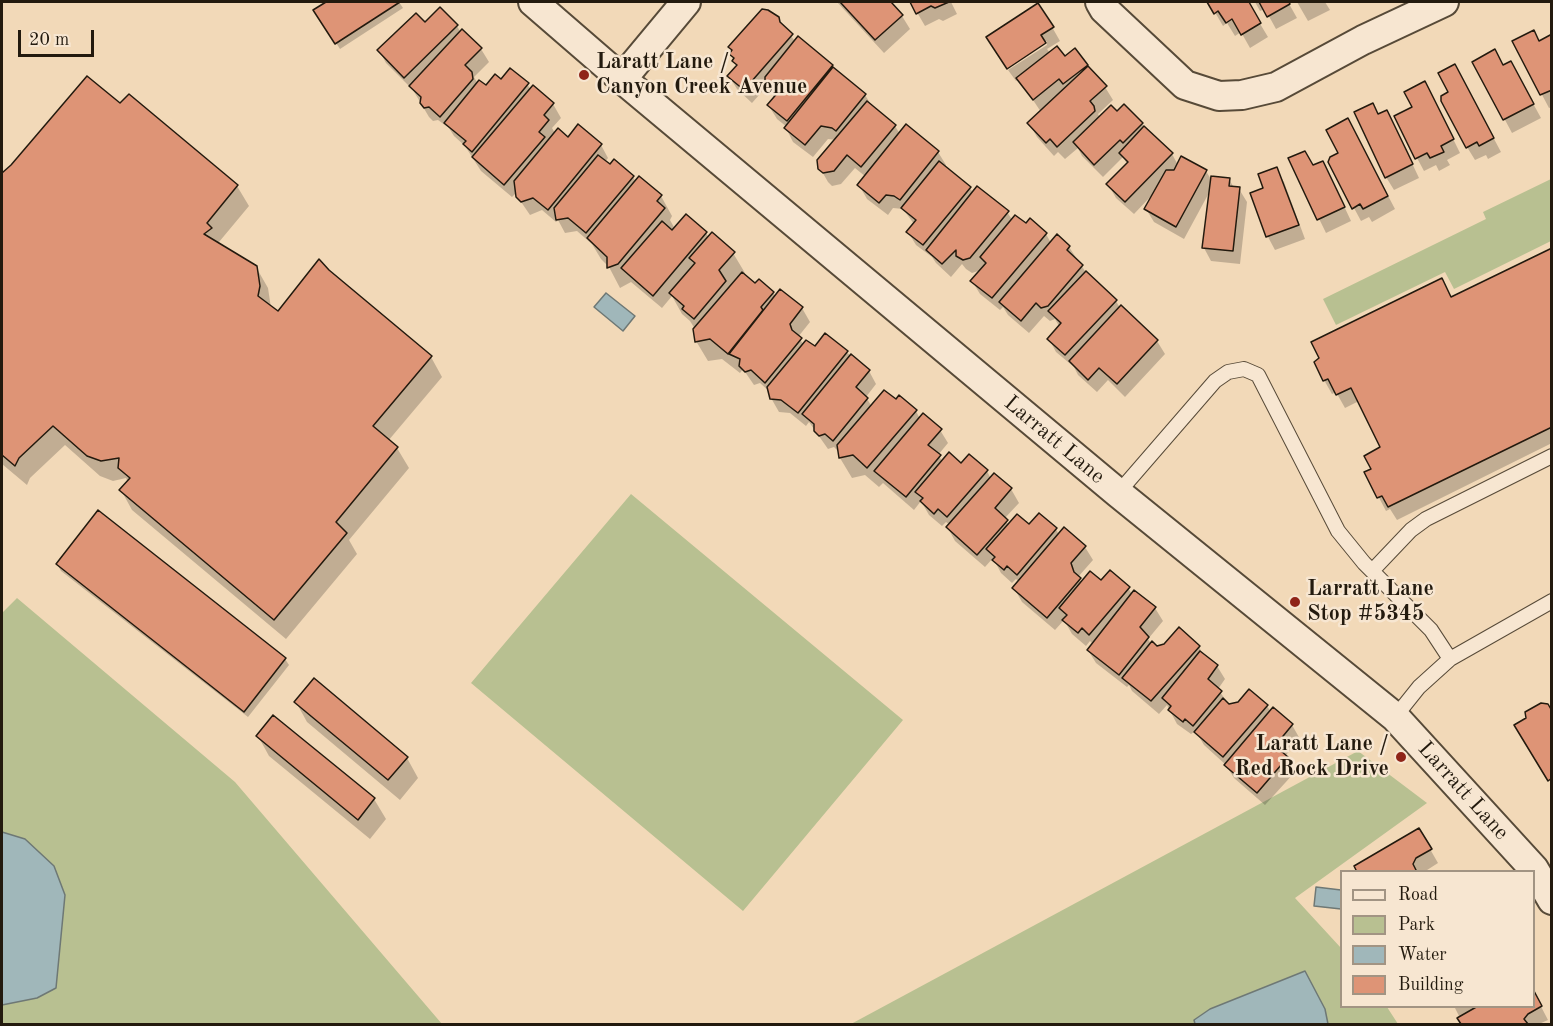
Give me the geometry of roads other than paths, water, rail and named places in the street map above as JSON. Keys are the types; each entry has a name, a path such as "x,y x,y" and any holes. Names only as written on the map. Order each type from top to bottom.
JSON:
{"street":[{"name":"Larratt Lane","path":"533,2 1118,493 1395,717 1543,863 1551,900"},
{"path":"622,79 686,2"},
{"path":"1100,2 1104,9 1185,85 1219,96 1242,95 1276,87 1363,40 1444,2"}],"lane":[{"path":"1118,493 1215,381 1228,372 1245,369 1258,375 1338,531 1372,571 1431,630 1450,659"},
{"path":"1372,571 1411,530 1426,519 1551,456"},
{"path":"1395,717 1419,687 1450,659 1551,601"}],"water":[{"path":"606,293 635,316 623,331 594,307"},
{"path":"2,832 25,839 54,866 65,895 56,988 37,998 2,1005"},
{"path":"1316,887 1340,890 1340,909 1314,906"},
{"path":"1305,971 1325,1009 1328,1024 1195,1024 1194,1020 1210,1009"}],"place":[{"name":"Laratt Lane / Canyon Creek Avenue","path":"584,75"},
{"name":"Larratt Lane Stop #5345","path":"1295,602"},
{"name":"Laratt Lane / Red Rock Drive","path":"1401,757"}]}
